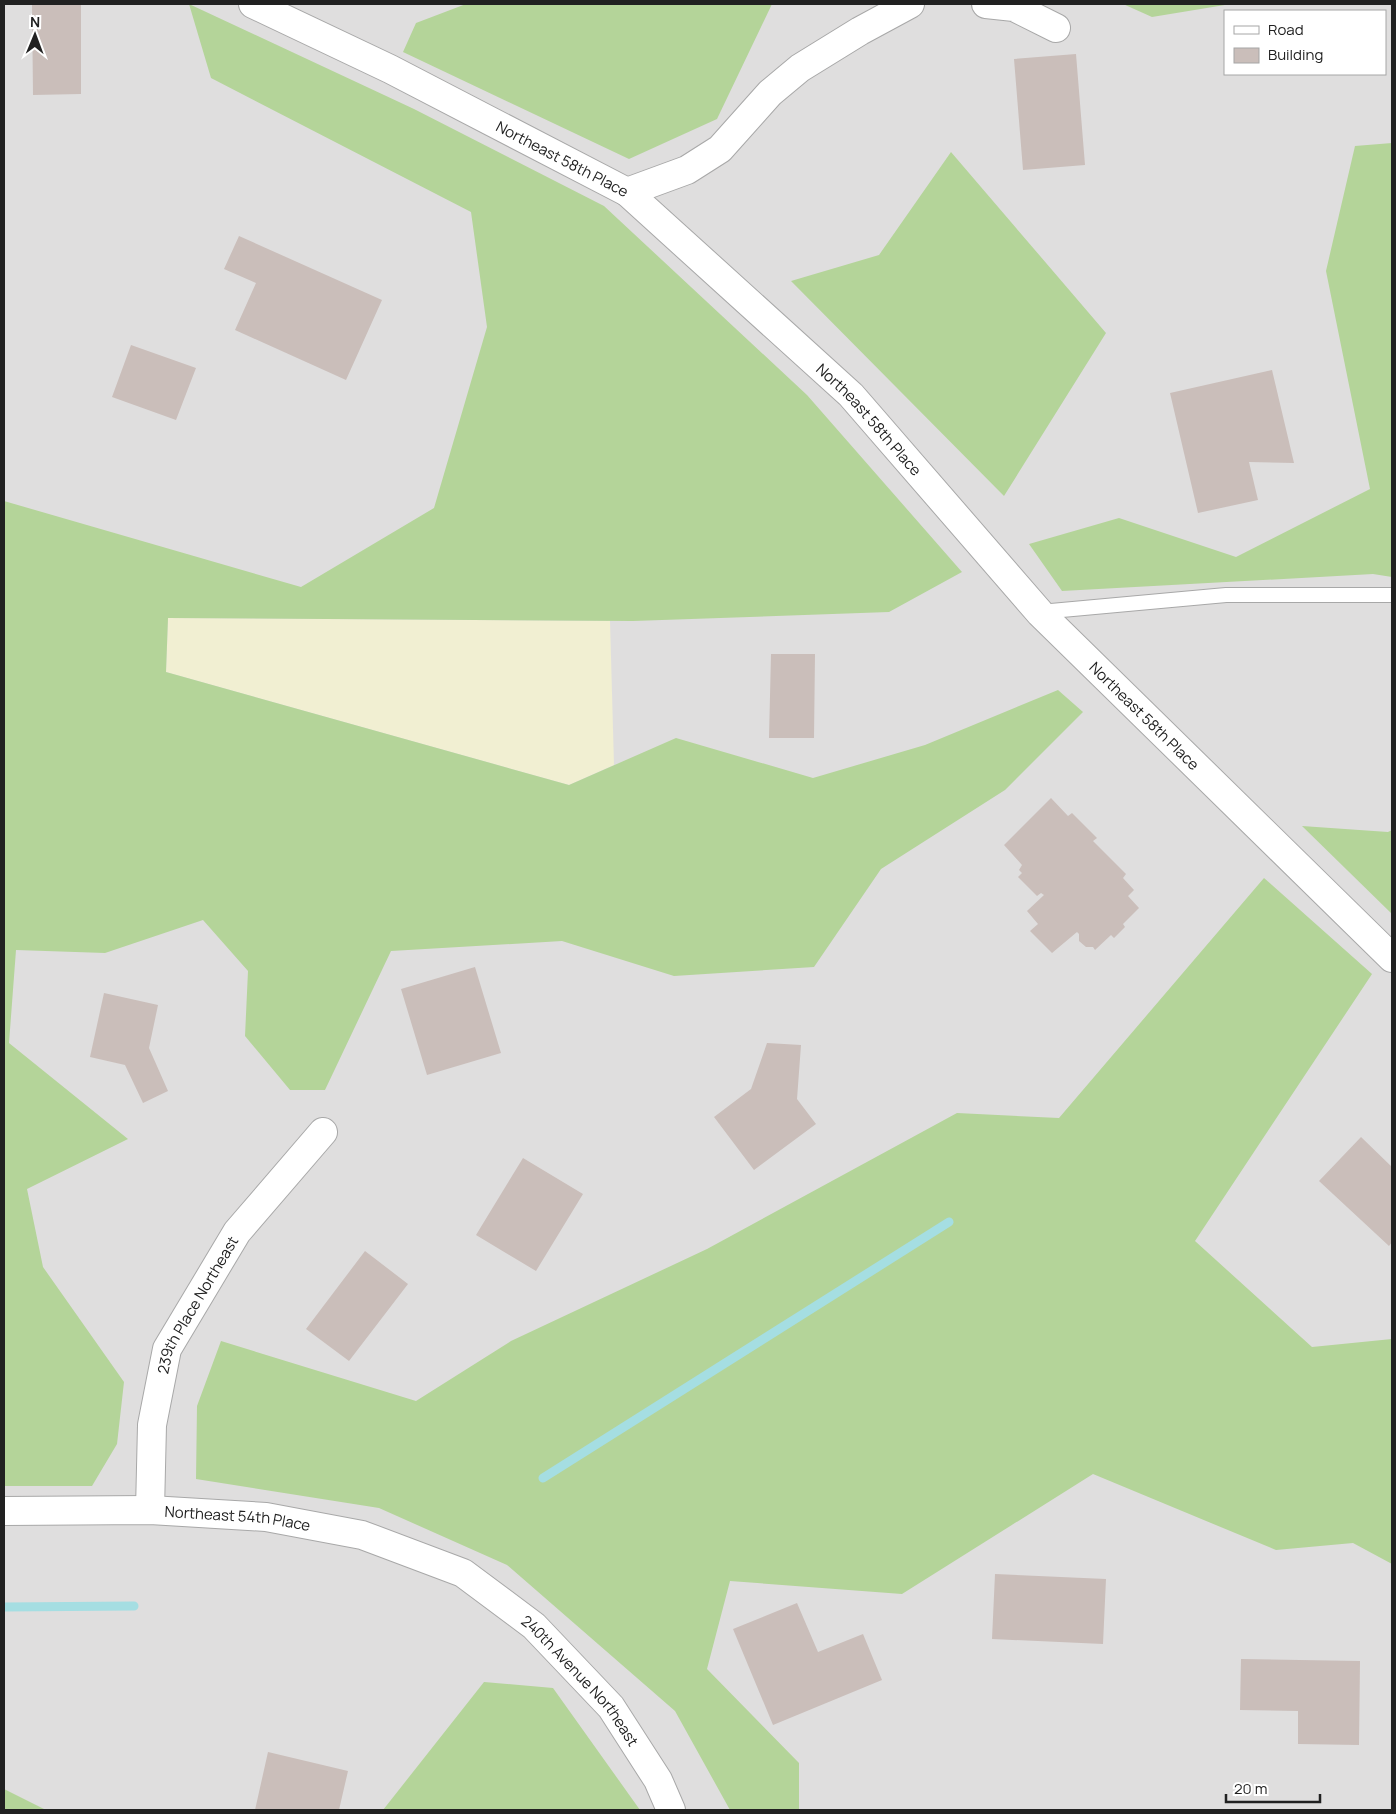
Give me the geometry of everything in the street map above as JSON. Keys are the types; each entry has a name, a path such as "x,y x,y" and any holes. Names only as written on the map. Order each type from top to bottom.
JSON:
{"street":[{"name":"Northeast 58th Place","path":"253,4 390,69 627,192 851,395 1040,612 1392,958"},
{"path":"627,192 687,170 720,149 770,92 800,68 860,31 910,4"},
{"path":"986,4 1014,7 1056,28"},
{"name":"239th Place Northeast","path":"150,1510 152,1425 167,1350 237,1232 323,1132"},
{"name":"Northeast 54th Place","path":"4,1511 150,1510 266,1517 362,1535 463,1573"},
{"name":"240th Avenue Northeast","path":"463,1573 534,1626 611,1707 658,1780 671,1810"}],"lane":[{"path":"1040,612 1226,596 1392,595"}],"shaded area":[{"path":"4,4 1392,4 1392,1810 4,1810"},
{"path":"168,618 610,621 614,765 569,785 166,672"}],"green space":[{"path":"189,4 414,109 604,206 807,395 962,572 889,612 633,621 168,618 166,672 569,785 676,738 813,778 925,745 1058,690 1083,712 1005,790 881,869 814,967 674,976 562,941 391,951 325,1090 290,1090 245,1036 248,971 203,920 105,953 16,950 9,1043 128,1139 27,1189 43,1267 124,1382 117,1444 92,1486 4,1486 4,501 301,587 434,508 487,327 471,212 211,78"},
{"path":"466,4 772,4 717,119 629,159 403,52 416,23"},
{"path":"1123,4 1231,4 1152,17"},
{"path":"1392,143 1392,577 1373,574 1062,591 1029,544 1119,518 1236,557 1370,489 1326,271 1355,146"},
{"path":"951,152 1106,333 1004,496 791,281 879,255"},
{"path":"1302,826 1388,832 1392,830 1392,914"},
{"path":"1264,878 1372,974 1195,1241 1312,1347 1392,1339 1392,1564 1353,1543 1276,1550 1093,1474 902,1594 730,1581 707,1669 799,1763 799,1810 730,1810 675,1711 507,1565 379,1508 196,1479 197,1406 221,1341 416,1401 511,1341 707,1249 957,1113 1059,1118"},
{"path":"484,1682 553,1688 640,1810 383,1810"},
{"path":"4,1789 46,1810 4,1810"}],"building":[{"path":"32,4 81,4 81,94 33,95"},
{"path":"1076,54 1085,165 1023,170 1014,59"},
{"path":"239,236 382,300 346,380 235,330 256,283 224,269"},
{"path":"131,345 196,368 176,420 112,397"},
{"path":"1272,370 1294,463 1249,462 1258,500 1198,513 1170,393"},
{"path":"771,654 815,654 814,738 769,738"},
{"path":"1051,798 1068,816 1072,813 1097,838 1093,841 1126,874 1123,878 1134,890 1128,896 1139,908 1123,924 1125,927 1114,938 1111,935 1095,950 1093,947 1086,947 1079,941 1079,934 1077,932 1052,953 1030,931 1038,924 1027,911 1044,895 1041,893 1037,896 1018,877 1022,873 1019,870 1022,865 1004,845"},
{"path":"475,967 501,1053 427,1075 401,989"},
{"path":"104,993 158,1005 149,1048 168,1091 143,1103 125,1065 90,1057"},
{"path":"767,1043 801,1045 797,1099 816,1124 754,1170 714,1117 751,1089"},
{"path":"1361,1137 1392,1167 1392,1242 1389,1246 1319,1181"},
{"path":"523,1158 583,1194 536,1271 476,1235"},
{"path":"365,1251 408,1284 349,1361 306,1329"},
{"path":"995,1574 1106,1579 1103,1644 992,1639"},
{"path":"797,1603 818,1652 863,1634 882,1680 773,1725 733,1629"},
{"path":"1241,1659 1360,1661 1359,1745 1298,1744 1298,1711 1240,1710"},
{"path":"268,1752 348,1771 339,1810 255,1810"}],"waterway":[{"path":"543,1478 949,1222"},
{"path":"4,1607 134,1606"}]}
